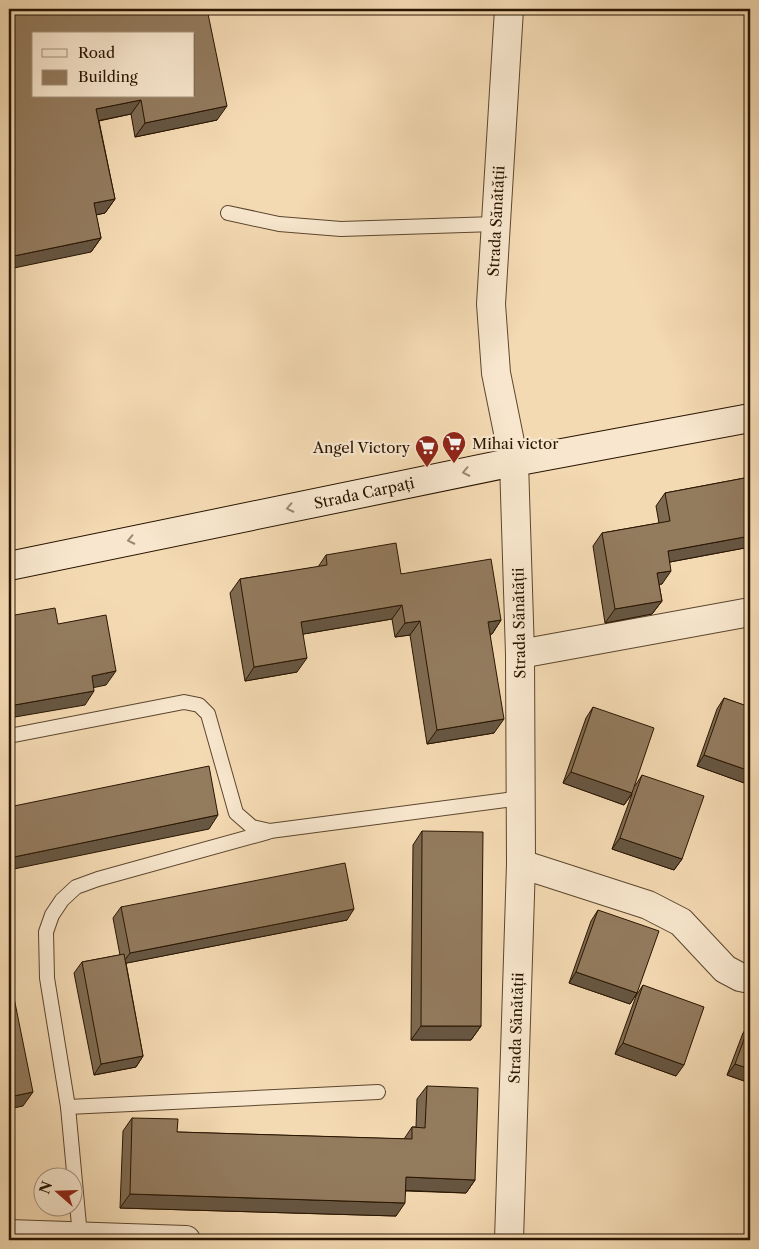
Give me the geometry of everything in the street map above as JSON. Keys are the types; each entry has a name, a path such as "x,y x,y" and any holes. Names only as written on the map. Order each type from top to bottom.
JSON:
{"street":[{"name":"Strada Sănătății","path":"509,9 491,304 496,373 514,462 520,654 521,864 509,1240"},
{"name":"Strada Carpați","path":"9,566 514,462 750,418"},
{"path":"520,654 750,612"},
{"path":"521,864 648,905 681,922 726,969 740,977 750,979"},
{"path":"9,1234 186,1240"}],"lane":[{"path":"228,212 279,224 341,229 496,224"},
{"path":"9,736 184,702 198,705 208,714 236,813 252,827 270,831"},
{"path":"80,1236 68,1107 45,953 46,932 52,915 62,900 76,887 98,879 270,831 521,798"},
{"path":"68,1107 378,1092"}],"building":[{"path":"9,9 207,9 227,106 145,123 141,100 96,109 115,199 94,203 101,238 9,257"},
{"path":"750,477 750,536 668,551 671,571 657,573 662,601 615,609 602,533 670,521 665,493"},
{"path":"396,543 401,574 491,559 501,620 488,622 504,719 437,730 420,621 405,623 402,605 301,622 307,658 254,667 240,579 327,565 326,555"},
{"path":"55,608 58,624 106,615 116,671 92,676 94,691 9,706 9,616"},
{"path":"724,698 750,707 750,771 704,755"},
{"path":"593,707 654,728 632,793 571,772"},
{"path":"209,766 218,815 9,858 9,807"},
{"path":"642,775 704,796 682,859 620,838"},
{"path":"422,831 483,832 481,1026 421,1026"},
{"path":"345,863 354,909 130,953 121,907"},
{"path":"598,910 659,931 637,993 576,972"},
{"path":"124,954 143,1056 101,1064 82,962"},
{"path":"9,973 33,1092 9,1097"},
{"path":"643,985 704,1007 684,1065 623,1043"},
{"path":"750,1023 750,1069 735,1064"},
{"path":"427,1086 478,1088 475,1180 406,1177 405,1203 130,1194 132,1118 178,1119 177,1132 412,1139 412,1127 425,1128"}],"place":[{"name":"Mihai victor","path":"454,464"},
{"name":"Angel Victory","path":"427,468"}]}
